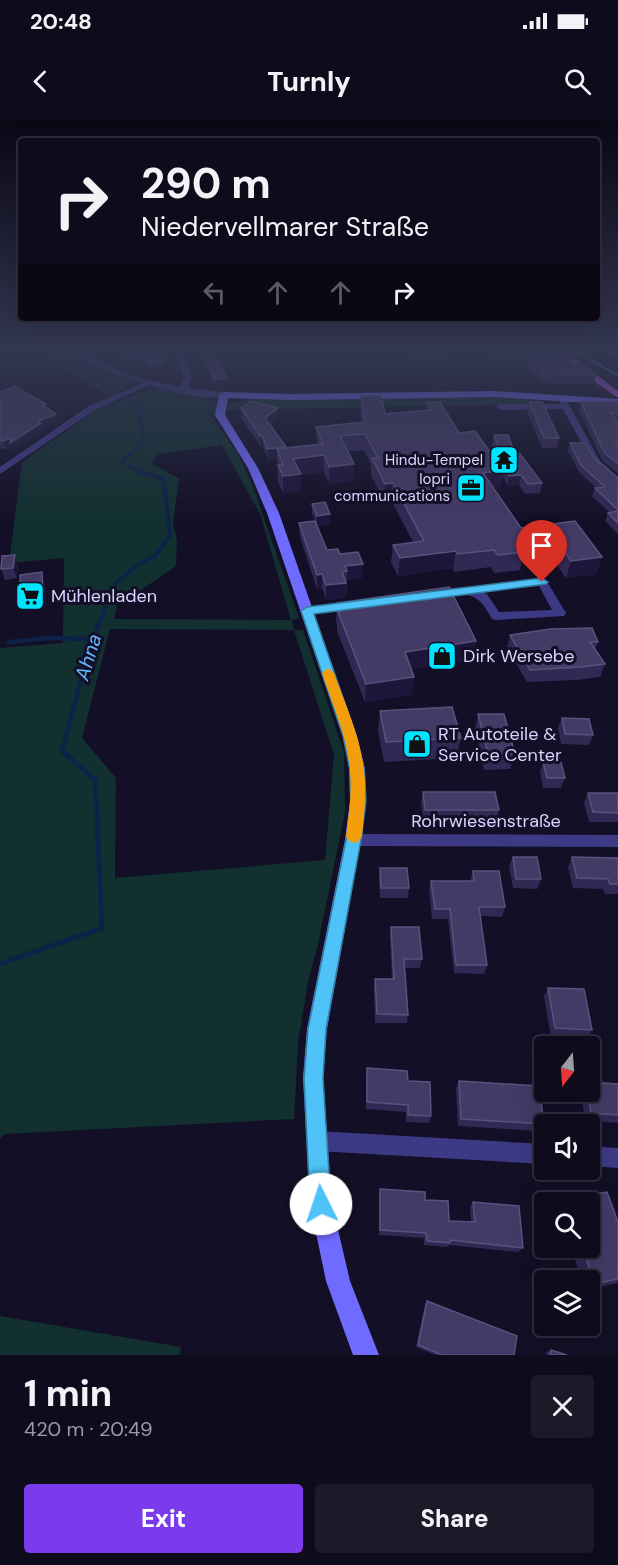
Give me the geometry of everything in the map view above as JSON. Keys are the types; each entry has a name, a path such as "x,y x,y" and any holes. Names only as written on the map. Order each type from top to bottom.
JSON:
{"main road":[{"path":"221,408 220,415 253,468 273,513 350,736 357,769 358,801 353,840 317,1029 313,1078 323,1215 338,1281 363,1346"}],"street":[{"path":"0,471 93,408"},
{"path":"567,408 596,462 618,482"},
{"path":"0,458 12,463"},
{"path":"418,596 469,590 542,582 560,613 496,616 483,597 469,590"},
{"path":"307,611 362,604"},
{"name":"Rohrwiesenstraße","path":"353,840 618,841"},
{"path":"316,1141 534,1153"},
{"path":"600,1157 618,1158"}],"green space":[{"path":"102,408 354,408 226,410 215,412 217,419 208,412 237,452 252,484 299,618 292,620 294,630 303,630 344,753 345,812 317,949 309,977 298,1042 294,1119 4,1134 0,1139 0,648 63,643 64,558 9,563 22,462","holes":["222,445 260,514 291,620 114,619 117,604 176,566 177,541 173,524 179,479 153,464 159,454","110,629 294,630 334,755 325,860 115,878 116,778 82,738"]},
{"path":"0,1316 181,1347 180,1355 0,1355"}],"building":[{"path":"0,408 46,408 56,414 38,421 41,423 10,443 11,438 0,440"},
{"path":"241,408 278,408 265,418 286,447 267,449 262,435 260,436"},
{"path":"363,408 384,408 385,414 443,408 459,433 475,431 503,470 483,473 521,528 575,521 602,557 571,561 556,540 519,544 524,552 498,555 494,550 457,554 456,551 400,558 393,545 424,541 393,483 385,484 372,458 378,458 365,434 340,436 354,464 329,467 324,455 293,459 301,474 283,476 278,465 283,465 277,449 323,444 316,427 365,422"},
{"path":"531,408 545,408 559,438 544,438"},
{"path":"584,408 618,408 618,413 611,413 618,422 618,445 615,445 618,448 618,464 604,452"},
{"path":"494,435 508,435 515,454 520,454 542,483 528,484 521,475 509,476"},
{"path":"570,443 585,443 594,458 618,478 618,510 595,488 605,487 581,465"},
{"path":"325,502 330,514 317,516 312,504"},
{"path":"618,511 618,523 608,513"},
{"path":"315,521 327,550 338,549 340,554 358,552 363,564 345,566 347,571 342,572 346,583 326,585 322,574 317,575 299,523"},
{"path":"15,555 13,568 1,569 2,556"},
{"path":"42,572 43,597 20,601 20,575"},
{"path":"449,587 476,641 405,652 414,677 366,684 338,612 340,612 337,603"},
{"path":"592,628 598,642 590,642 605,664 530,670 510,635 550,629"},
{"path":"452,707 461,738 386,742 380,711"},
{"path":"478,714 504,714 515,754 488,754"},
{"path":"562,718 589,719 593,735 565,734"},
{"path":"543,762 561,762 565,778 547,778"},
{"path":"423,792 495,792 499,810 425,810"},
{"path":"588,793 618,793 618,813 593,812"},
{"path":"513,857 537,857 541,879 516,879"},
{"path":"572,857 618,858 618,884 610,884 608,879 577,878"},
{"path":"380,868 407,868 409,888 381,888"},
{"path":"473,871 499,871 505,907 479,907 487,965 456,965 450,909 435,909 431,881 474,881"},
{"path":"391,927 419,927 422,959 404,959 408,1015 377,1014 375,979 394,979"},
{"path":"548,988 584,989 592,1030 555,1028"},
{"path":"367,1068 407,1071 408,1081 430,1082 431,1116 408,1115 408,1105 367,1102"},
{"path":"459,1081 534,1086 534,1102 541,1102 543,1114 534,1114 534,1123 461,1119"},
{"path":"600,1083 618,1084 618,1115 591,1113 589,1102 600,1102"},
{"path":"380,1189 425,1192 425,1200 448,1201 449,1221 475,1222 473,1202 519,1206 523,1248 450,1240 450,1243 427,1241 426,1233 380,1230"},
{"path":"607,1192 618,1222 618,1279 600,1283 600,1270 590,1270 586,1258 600,1258 600,1193"},
{"path":"427,1301 517,1336 514,1355 442,1355 418,1345"},
{"path":"551,1350 567,1355 550,1355"}],"waterway":[{"name":"Ahna","path":"139,408 145,442 122,462 140,472"},
{"name":"Ahna","path":"98,626 116,583 140,563 155,556 170,535 164,479 140,472"},
{"name":"Ahna","path":"92,639 98,625"},
{"path":"9,642 49,638 92,639"},
{"name":"Ahna","path":"92,639 62,751 95,780 97,818"},
{"name":"Ahna","path":"0,964 102,928 97,816"}],"slow traffic":[{"path":"328,673 350,736 357,769 358,801 354,836"}],"place":[{"name":"Hindu-Tempel","path":"504,460"},
{"name":"lopri communications","path":"471,488"},
{"name":"Mühlenladen","path":"30,596"},
{"name":"Dirk Wersebe","path":"442,656"},
{"name":"RT Autoteile & Service Center","path":"417,744"}],"route":[{"path":"321,1204 313,1078 317,1029 353,840 358,801 357,769 350,736 307,611 542,582"}]}
